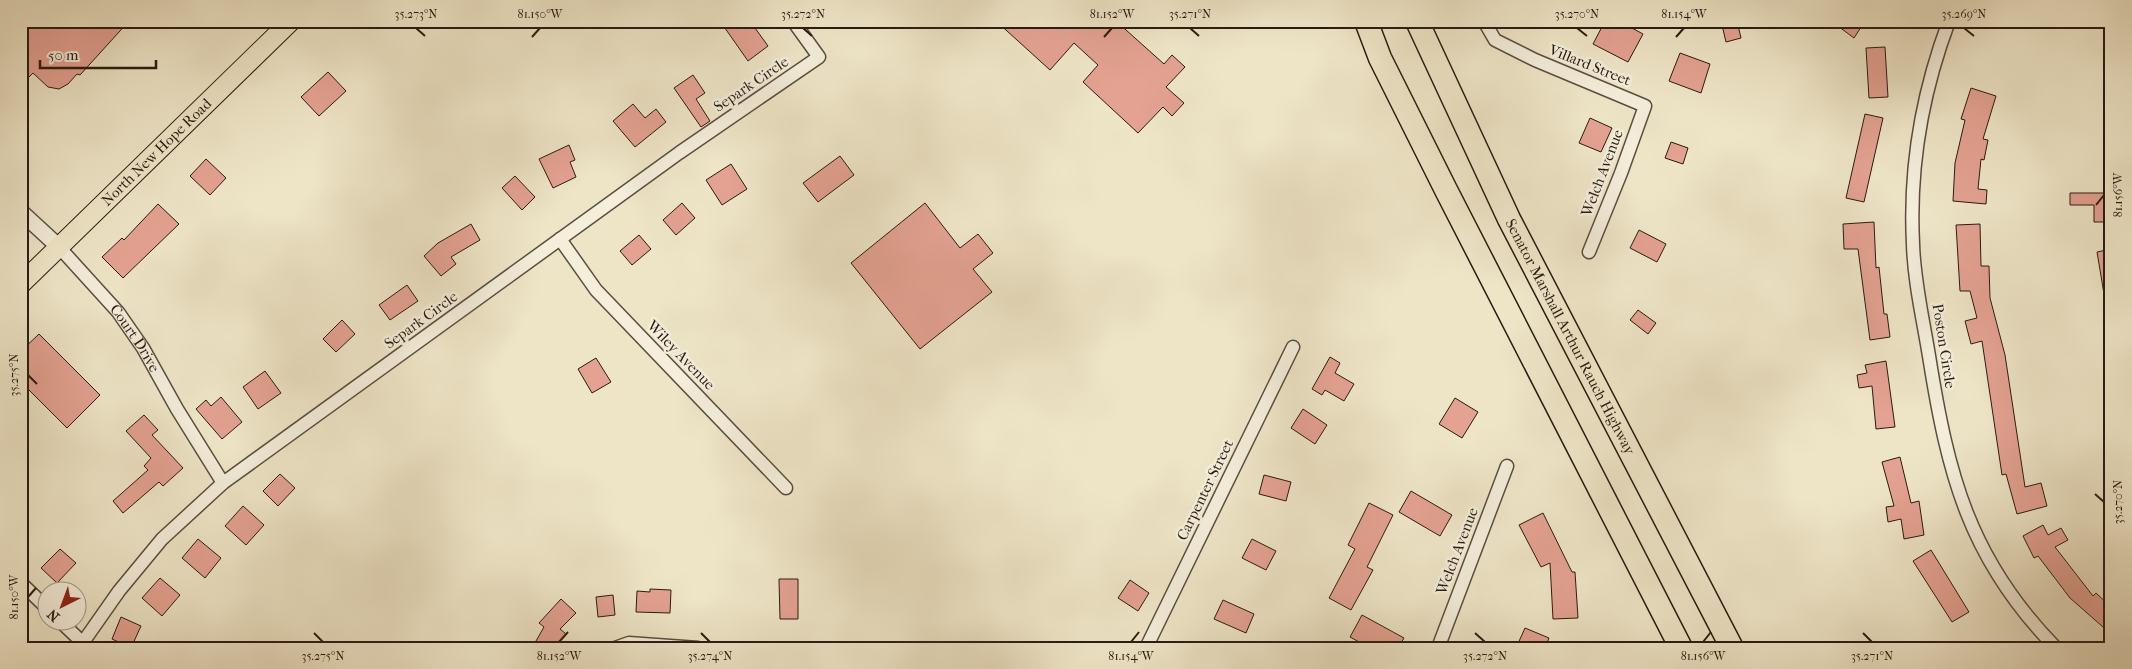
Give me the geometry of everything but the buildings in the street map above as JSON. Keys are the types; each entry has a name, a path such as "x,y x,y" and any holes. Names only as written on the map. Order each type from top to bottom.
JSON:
{"highway":[{"path":"1364,21 1380,58 1681,648"},
{"name":"Senator Marshall Arthur Rauch Highway","path":"1417,21 1509,219 1732,648"}],"main road":[{"name":"North New Hope Road","path":"21,284 291,21"}],"street":[{"name":"Separk Circle","path":"81,646 119,591 162,539 223,483 679,153 819,57 793,21"},
{"name":"Villard Street","path":"1484,21 1495,40 1536,60 1645,106"},
{"name":"Poston Circle","path":"1949,21 1933,63 1922,106 1914,159 1913,195 1913,244 1916,278 1939,420 1959,494 1971,526 1999,580 2029,620 2056,648"},
{"name":"Welch Avenue","path":"1589,252 1621,173 1645,106"},
{"name":"Court Drive","path":"21,212 59,246 118,312 143,348 177,409 223,483"},
{"name":"Wiley Avenue","path":"560,240 596,290 786,488"},
{"name":"Carpenter Street","path":"1146,648 1293,347"},
{"name":"Welch Avenue","path":"1438,648 1506,466"},
{"path":"21,583 38,599"},
{"path":"69,632 81,646"},
{"path":"615,648 629,643 698,648"}]}
